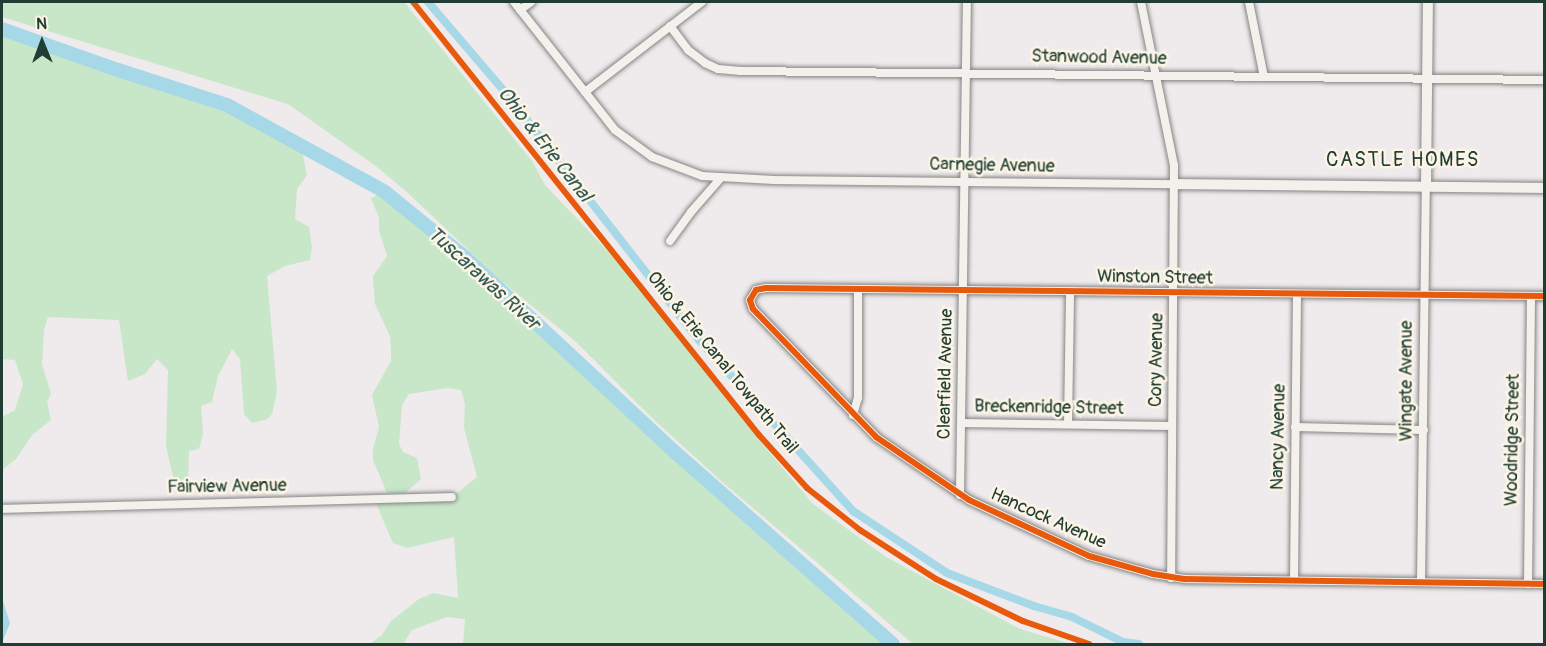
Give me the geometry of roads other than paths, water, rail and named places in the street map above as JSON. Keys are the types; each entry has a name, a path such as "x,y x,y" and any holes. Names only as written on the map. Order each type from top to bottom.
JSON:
{"street":[{"name":"Carnegie Avenue","path":"514,2 603,117 637,148 679,169 720,179 1545,188"},
{"path":"520,10 531,2"},
{"path":"585,93 702,2"},
{"name":"Clearfield Avenue","path":"960,495 967,2"},
{"name":"Cory Avenue","path":"1141,2 1174,165 1171,578"},
{"path":"1249,2 1264,77"},
{"name":"Wingate Avenue","path":"1421,582 1428,2"},
{"name":"Stanwood Avenue","path":"669,26 693,54 710,66 723,70 1545,80"},
{"path":"670,241 691,212 720,179"},
{"name":"Winston Street","path":"766,288 1545,296"},
{"name":"Hancock Avenue","path":"766,288 752,294 750,300 753,309 876,437 960,495 1080,553 1171,578 1545,584"},
{"path":"853,415 858,398 858,289"},
{"path":"1068,424 1070,291"},
{"name":"Nancy Avenue","path":"1294,580 1297,295"},
{"name":"Woodridge Street","path":"1528,584 1531,296"},
{"name":"Breckenridge Street","path":"961,423 1172,426"},
{"path":"1295,427 1424,430"},
{"name":"Fairview Avenue","path":"2,509 452,497"}],"water":[{"path":"2,598 10,623 2,643"}],"waterway":[{"name":"Ohio & Erie Canal","path":"428,2 509,97 699,340 853,511 947,573 1034,606 1072,617 1123,642 1139,644"},
{"name":"Tuscarawas River","path":"2,29 227,105 385,192 466,258 676,453 893,644"}],"district":[{"name":"CASTLE HOMES","path":"1403,159"}]}
